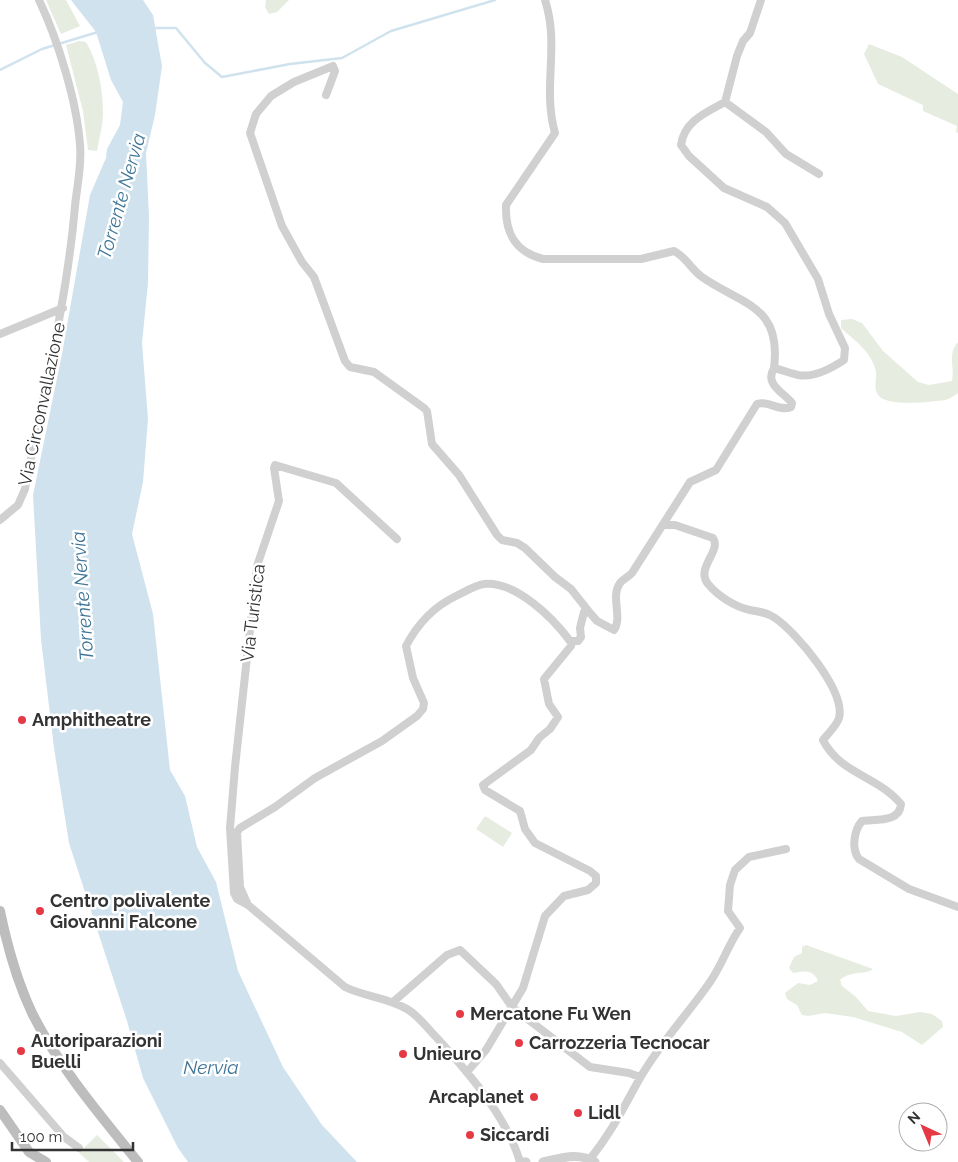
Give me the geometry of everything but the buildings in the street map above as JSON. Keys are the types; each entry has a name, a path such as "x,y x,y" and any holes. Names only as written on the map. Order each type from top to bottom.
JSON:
{"main road":[{"path":"0,911 15,968 32,1014 88,1100 138,1162"},
{"path":"0,1110 30,1152 46,1162"}],"street":[{"name":"Via Circonvallazione","path":"0,520 18,505 25,489 49,365 63,308 71,254 81,147 77,118 59,53 39,0"},
{"path":"326,95 335,71 333,66 294,82 271,96 256,114 250,133 282,226 302,262 314,277 345,361 350,367 374,372 427,411 432,444 459,475 497,535 502,540 517,543 525,548 555,577 571,589 597,621 614,630 620,584 632,573 690,482 716,470 757,404 762,402 787,409 791,407 792,403 771,380 770,374 774,368 776,350 764,317 756,308 703,278 674,251 641,259 543,259 530,256 516,246 510,235 506,218 506,205 555,133 549,88 553,35 545,0"},
{"path":"761,0 750,33 743,41 737,56 725,102 704,112 694,120 682,138 683,150 724,188 767,207 784,223 812,267 845,348 844,360 826,370 809,375 799,375 774,368"},
{"path":"725,102 766,132 786,154 819,174"},
{"name":"Via Circonvallazione","path":"0,334 63,308"},
{"name":"Via Turistica","path":"397,539 336,483 275,464 279,501 257,566 230,828 234,893 237,900 248,905 345,987 355,992 393,1002 415,1014 467,1072 509,1135 520,1162"},
{"path":"663,525 675,525 713,538 715,545 704,575 707,583 736,606 764,611 792,631 829,679 839,711 839,720 823,740 826,747 839,762 894,796 901,804 897,814 889,818 862,821 857,826 855,854 859,859 909,890 958,907"},
{"path":"248,905 240,887 237,832 240,828 275,807 316,778 382,740 417,716 423,709 424,703 413,678 406,646 423,620 442,603 484,584 501,586 520,595 547,613 570,641 578,641 581,637 581,617 584,612 590,613"},
{"path":"467,1072 486,1050 523,988 545,916 564,896 593,888 596,876 535,843 525,829 520,811 485,790 483,785 531,750 539,738 556,722 558,717 549,704 544,679 571,646"},
{"path":"544,1162 568,1156 586,1157 592,1160 622,1114 640,1077 711,981 728,946 740,928 728,910 730,885 735,870 749,856 786,849"},
{"path":"393,1002 447,955 460,950 496,984 512,1007 590,1067 629,1072 640,1077"},
{"path":"0,1063 64,1137 79,1148"},
{"path":"520,1162 526,1162"}],"shaded area":[{"path":"46,0 66,0 80,26 61,34"},
{"path":"266,0 289,0 277,12 269,14 265,7"},
{"path":"79,41 86,42 90,50 97,67 101,86 103,118 97,151 88,150 83,111 66,45"},
{"path":"869,44 902,57 958,94 958,133 956,132 957,126 923,111 923,105 878,84 864,54"},
{"path":"852,319 862,323 883,351 918,382 929,385 952,381 952,356 958,342 958,393 947,400 930,402 909,403 883,399 878,395 875,386 876,372 871,359 862,347 841,328 841,320"},
{"path":"485,816 512,833 503,847 476,829"},
{"path":"806,945 873,969 849,975 840,980 842,986 856,997 868,1011 896,1016 920,1012 932,1014 942,1021 943,1027 922,1045 902,1032 853,1017 825,1013 808,1016 802,1015 797,1005 787,999 785,993 798,983 810,985 818,981 814,974 804,971 793,973 789,968 794,957 802,953 802,947"},
{"path":"97,1135 124,1162 89,1162 79,1153"}],"water":[{"path":"71,0 143,0 153,15 162,66 155,115 146,153 149,217 148,283 142,343 148,419 143,482 132,534 153,614 170,770 185,796 197,847 216,882 238,971 283,1067 322,1125 357,1162 188,1162 178,1148 143,1078 127,1021 69,843 54,748 41,639 33,495 62,354 90,195 106,158 107,149 120,125 123,102 111,80 96,32"}],"waterway":[{"path":"153,28 176,28 205,63 222,77 290,64 342,58 391,31 495,0"},
{"path":"0,70 42,49 98,32"}],"place":[{"name":"Amphitheatre","path":"22,720"},
{"name":"Centro polivalente Giovanni Falcone","path":"40,911"},
{"name":"Mercatone Fu Wen","path":"460,1014"},
{"name":"Carrozzeria Tecnocar","path":"519,1043"},
{"name":"Autoriparazioni Buelli","path":"21,1051"},
{"name":"Unieuro","path":"403,1054"},
{"name":"Arcaplanet","path":"534,1097"},
{"name":"Lidl","path":"578,1113"},
{"name":"Siccardi","path":"470,1135"}],"water label":[{"name":"Torrente Nervia","path":"121,196"},
{"name":"Torrente Nervia","path":"82,596"},
{"name":"Nervia","path":"211,1067"}]}
